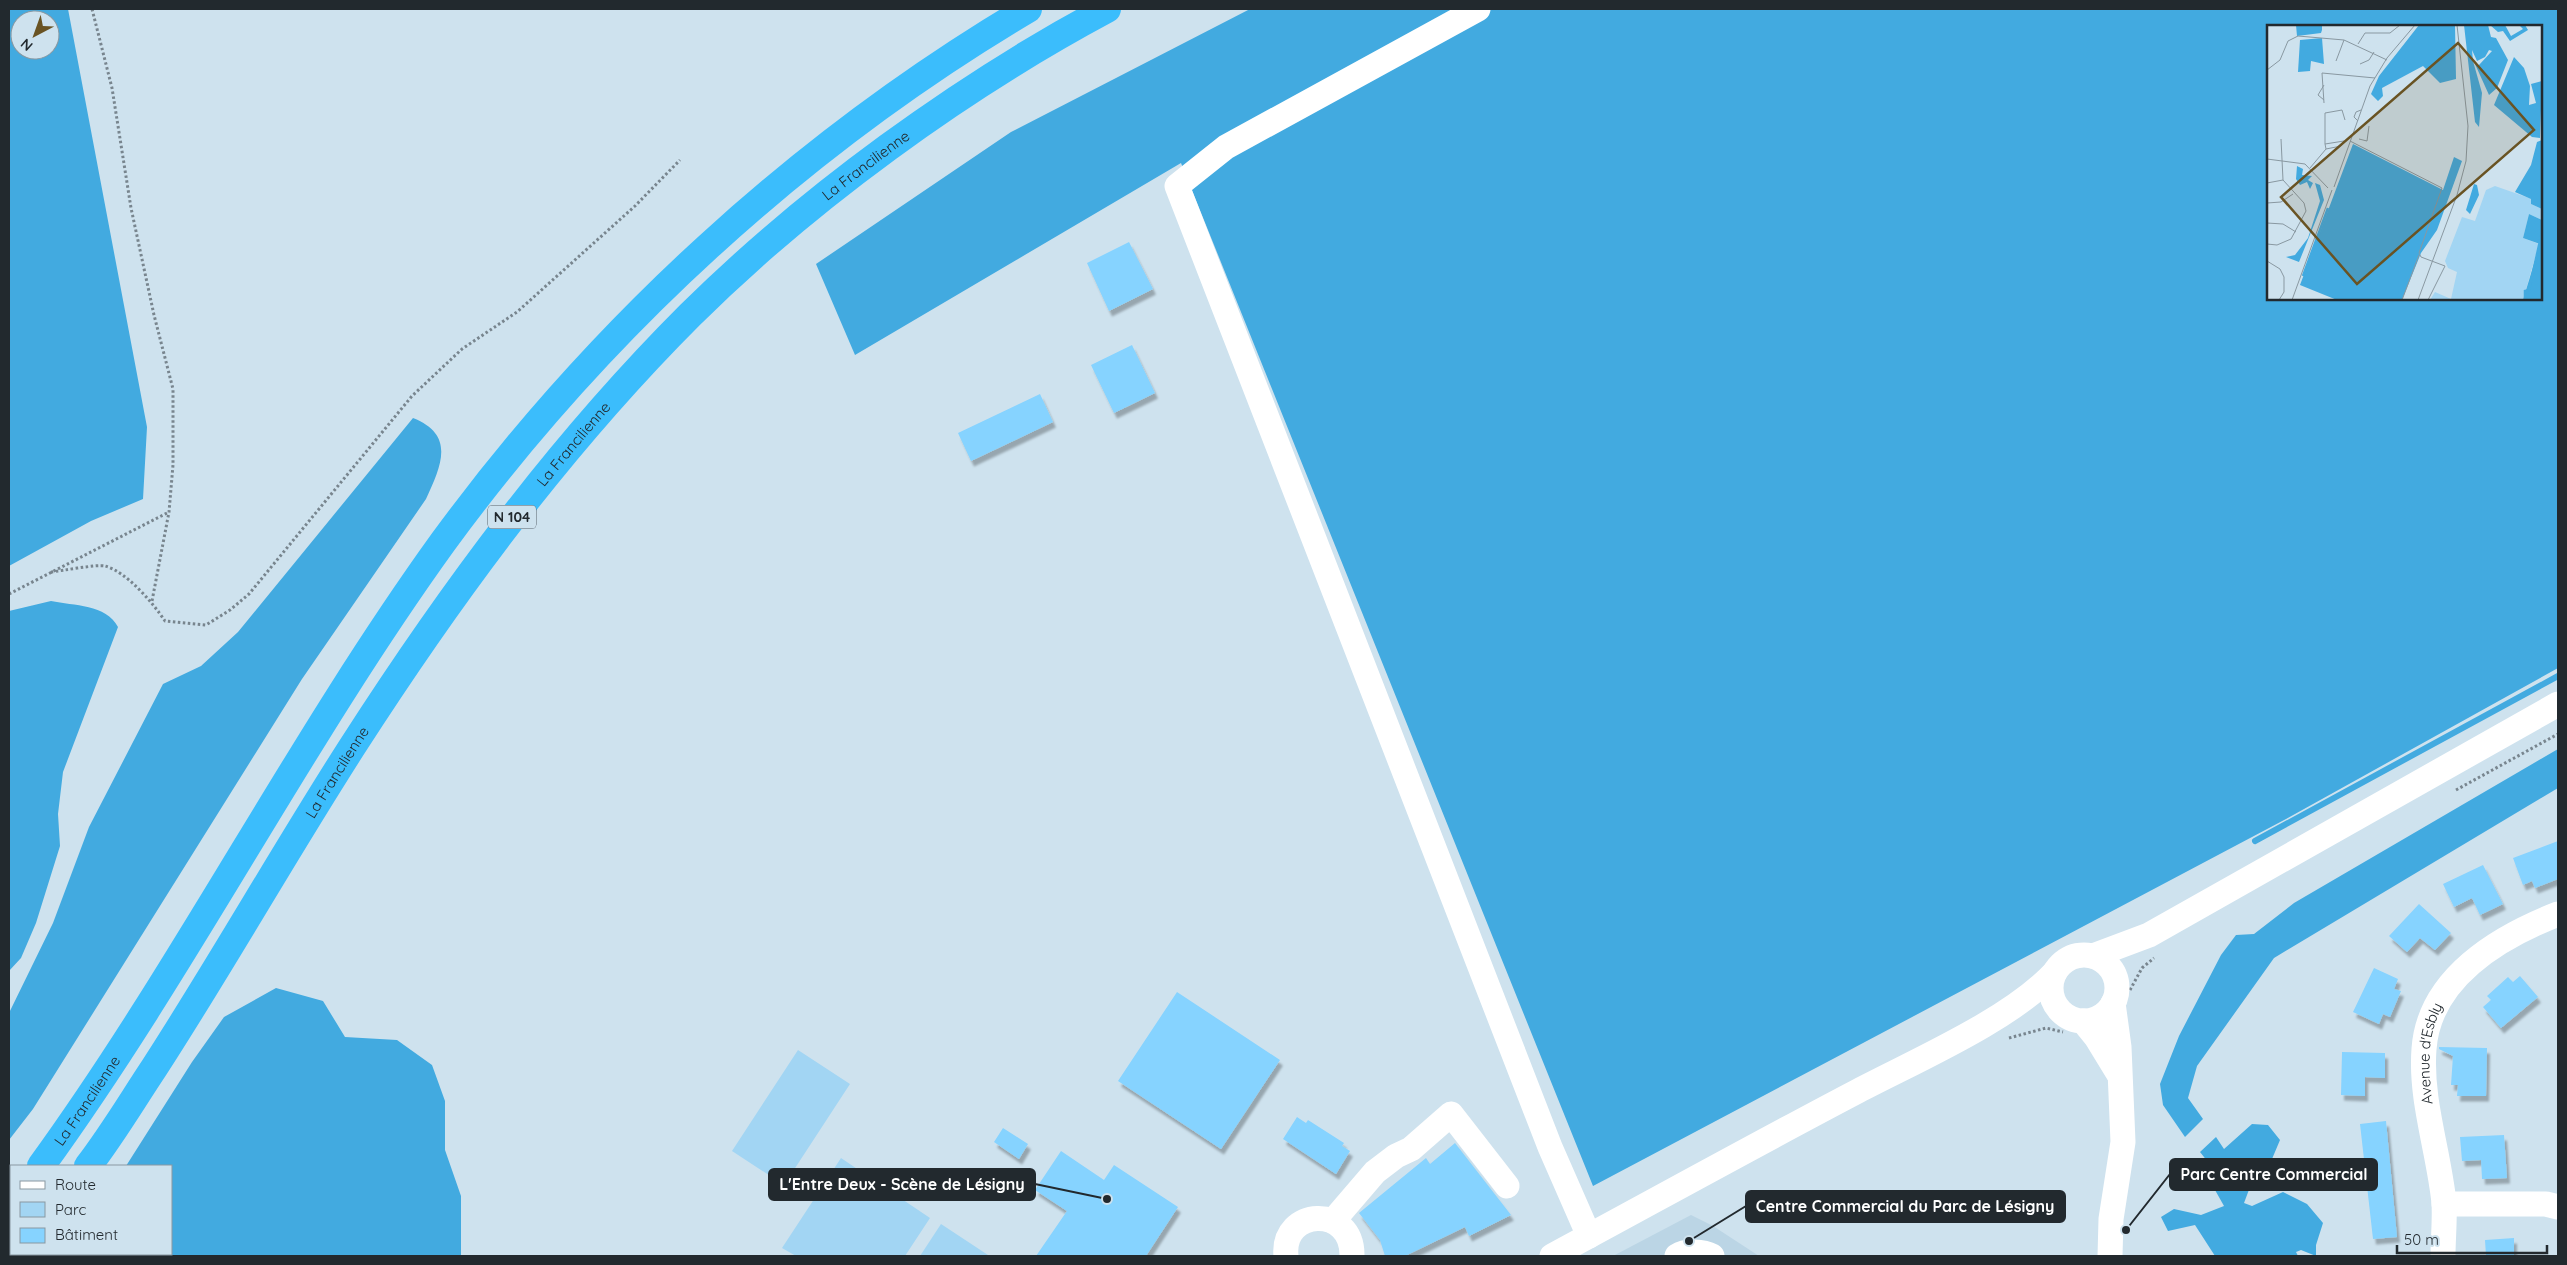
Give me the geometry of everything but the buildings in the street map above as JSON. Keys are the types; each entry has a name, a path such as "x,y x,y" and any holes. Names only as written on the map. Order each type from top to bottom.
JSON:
{"highway":[{"name":"La Francilienne","path":"42,1165 68,1129 162,983 318,731 404,599 484,490 562,394 668,284 759,202 851,127 987,33 1028,9"},
{"name":"La Francilienne","path":"89,1165 197,1002 390,689 507,524 591,421 692,313 781,232 875,158 999,71 1107,9"}],"street":[{"path":"1478,9 1226,147 1177,186 1550,1147 1589,1236"},
{"path":"1552,1256 1741,1152 1985,1024 2040,988 2061,964 2071,957 2093,956 2149,935 2558,704"},
{"name":"Avenue d'Esbly","path":"2443,1256 2444,1204 2426,1098 2424,1049 2430,1021 2446,990 2463,970 2490,947 2526,927 2558,914"},
{"path":"1985,1024 2019,1014 2073,1017 2101,1016 2149,935"},
{"path":"2093,956 2108,966 2115,993 2120,1075 2124,1106 2123,1142 2111,1219 2110,1256"},
{"path":"2055,972 2051,994 2101,1043 2120,1075"},
{"path":"1333,1221 1375,1172 1396,1156 1411,1149 1452,1114 1508,1186"},
{"path":"2444,1204 2546,1204 2558,1207"},
{"path":"1286,1256 1287,1239 1301,1222 1322,1218 1333,1221 1342,1227 1349,1236 1352,1256"},
{"path":"1677,1256 1682,1252 1706,1252 1712,1256"}],"path":[{"path":"92,9 112,88 132,208 154,315 173,389 173,465 169,512 152,602"},
{"path":"50,572 105,566 130,582 152,602 165,621 206,625 230,610 249,594 412,396 462,349 524,306 635,206 680,160"},
{"path":"9,594 169,512"}],"shaded area":[{"path":"9,9 68,9 147,427 143,499 91,521 9,566"},
{"path":"1250,9 2558,9 2558,668 2286,819 1593,1186 1181,163 855,355 816,264 1011,132"},
{"path":"413,418 427,425 440,442 440,463 426,499 302,679 33,1109 9,1140 9,1013 53,923 89,827 163,684 201,666 238,632"},
{"path":"51,601 98,610 113,619 118,627 63,772 58,814 60,846 36,923 21,958 9,971 9,611"},
{"path":"2558,749 2558,788 2274,958 2197,1066 2188,1098 2203,1119 2185,1137 2163,1105 2160,1084 2179,1036 2221,955 2236,935 2254,934 2294,903"},
{"path":"276,988 323,1001 345,1037 397,1040 432,1065 445,1101 445,1150 461,1196 461,1256 64,1256 172,1255 172,1165 127,1165 192,1062 224,1017"},
{"path":"2252,1124 2268,1125 2280,1140 2272,1159 2256,1171 2244,1203 2252,1206 2283,1192 2307,1204 2323,1223 2316,1245 2316,1256 2301,1250 2296,1252 2298,1256 2215,1256 2195,1225 2168,1231 2161,1217 2174,1209 2201,1215 2224,1206 2215,1190 2212,1167 2200,1152 2216,1137 2224,1149"},
{"path":"1691,1215 1713,1226 1759,1256 1613,1256"}],"green space":[{"path":"798,1050 850,1084 784,1185 732,1151"},
{"path":"841,1158 930,1218 905,1256 796,1256 782,1248"},
{"path":"941,1224 988,1255 920,1256"}],"waterway":[{"path":"2255,841 2558,676"}],"place":[{"name":"L'Entre Deux - Scène de Lésigny","path":"1107,1199"},
{"name":"Parc Centre Commercial","path":"2126,1230"},
{"name":"Centre Commercial du Parc de Lésigny","path":"1689,1241"}]}
